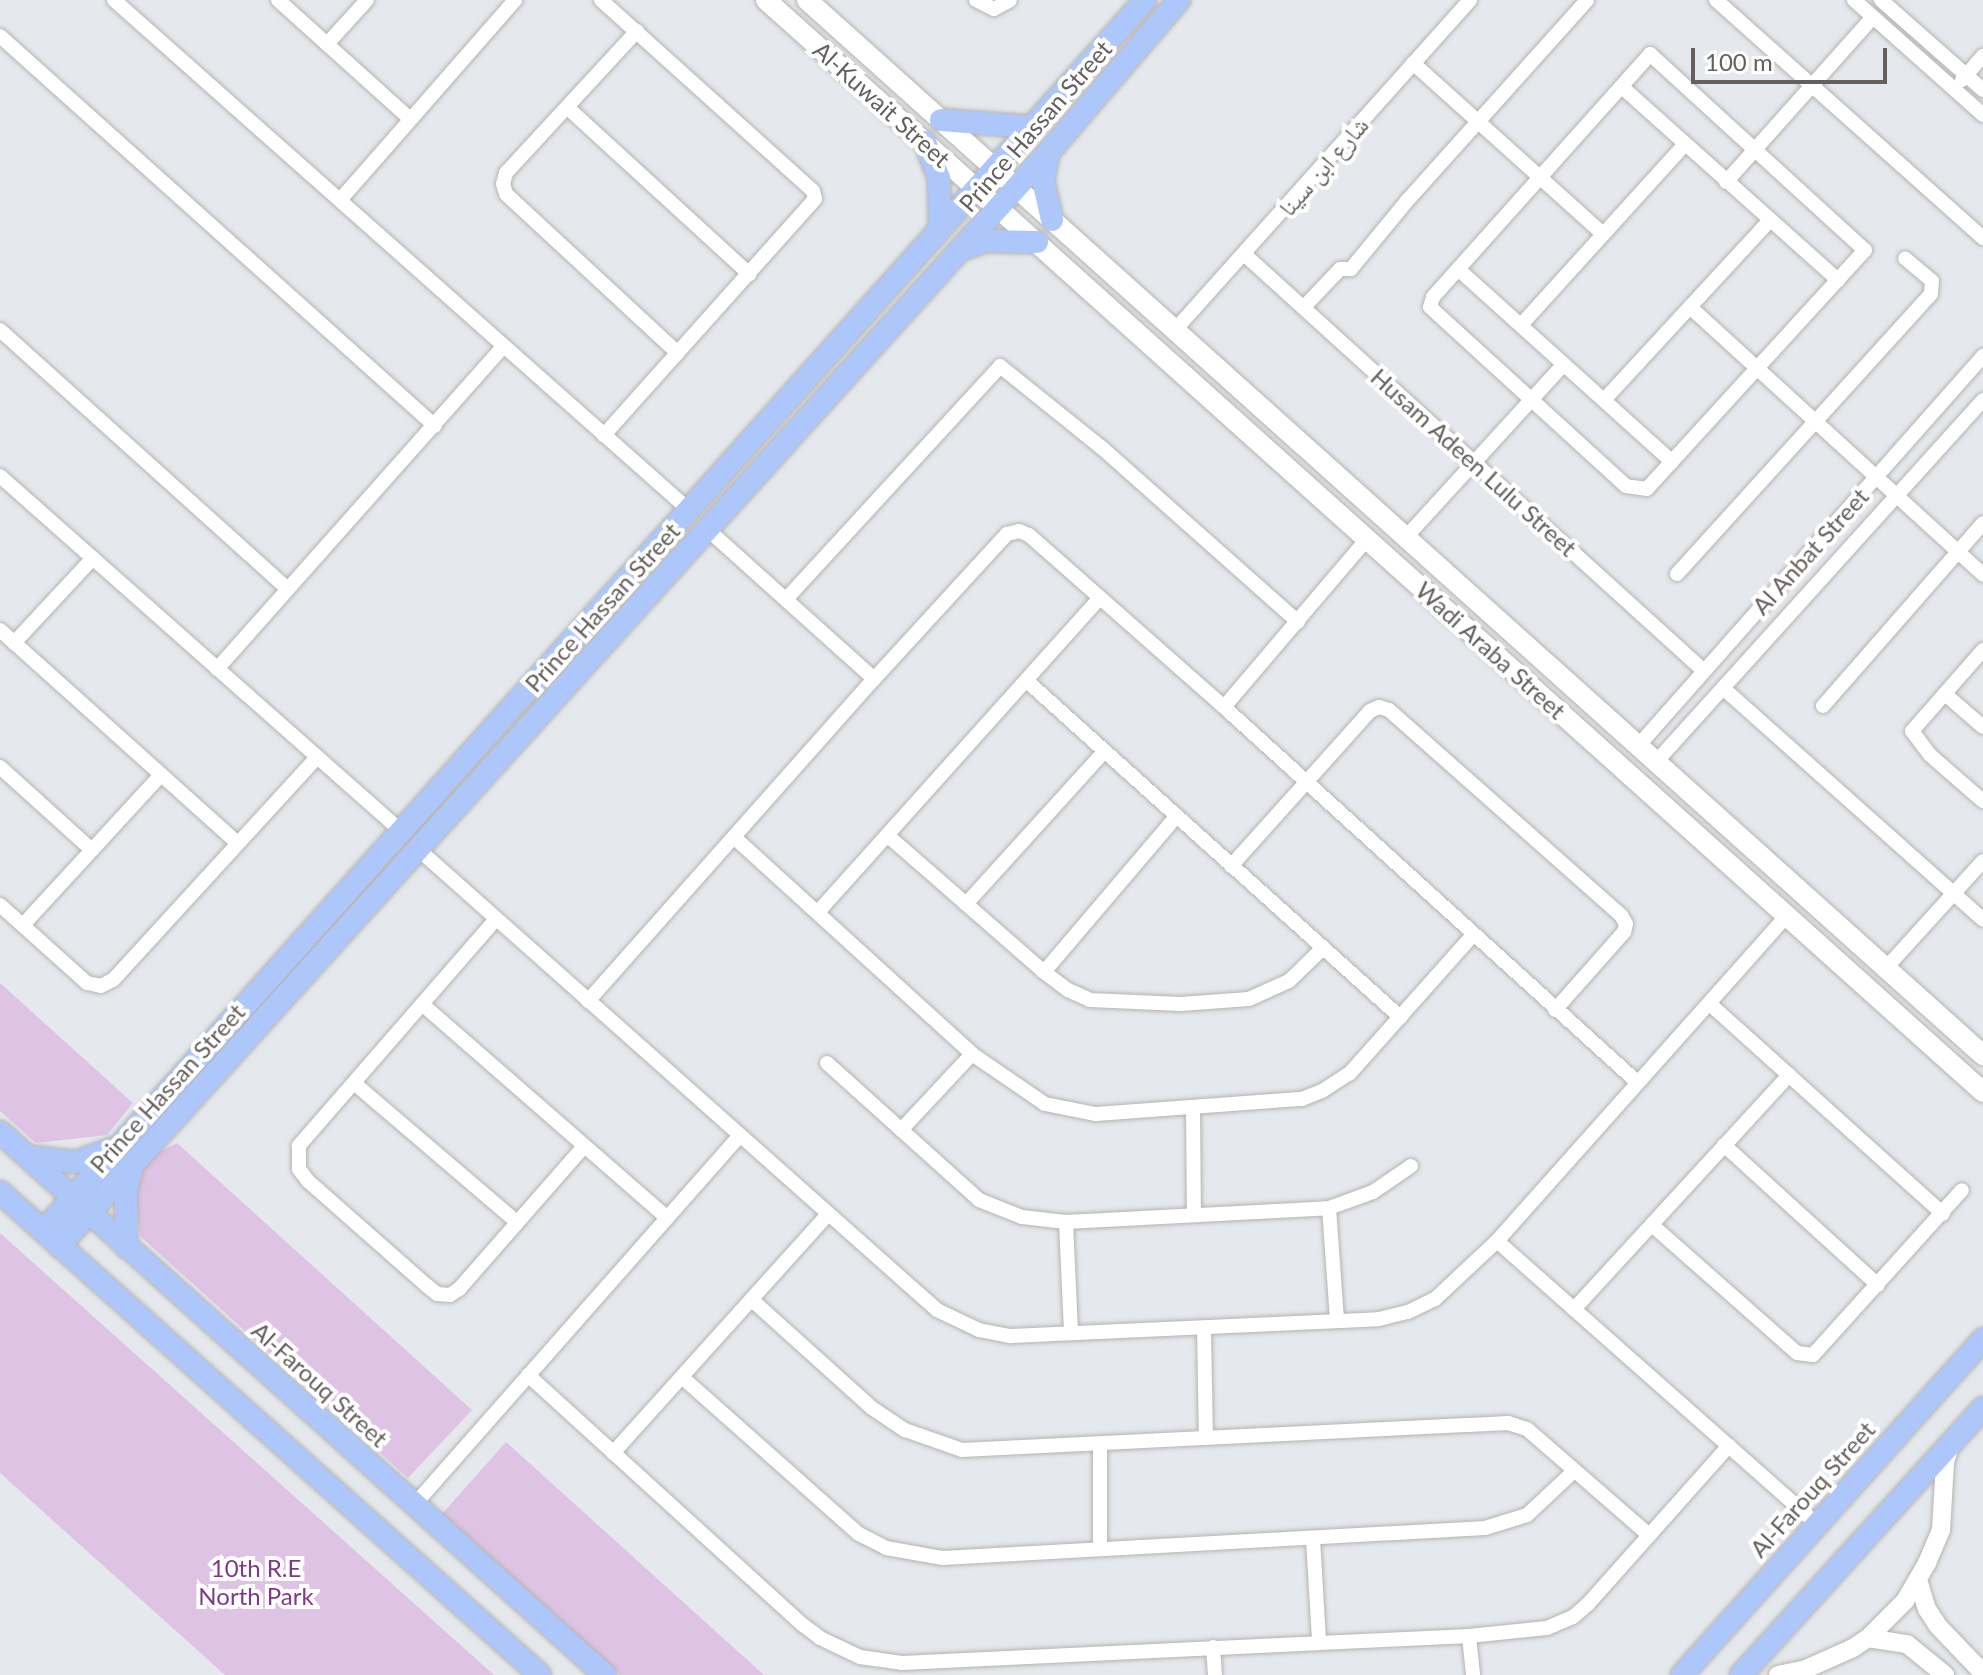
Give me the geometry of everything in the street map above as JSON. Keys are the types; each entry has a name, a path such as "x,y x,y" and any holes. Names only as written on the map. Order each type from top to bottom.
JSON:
{"main road":[{"name":"Al-Kuwait Street","path":"766,0 998,208"},
{"name":"Al-Kuwait Street","path":"807,0 1016,188"},
{"name":"Prince Hassan Street","path":"51,1239 80,1206 120,1145 1145,0"},
{"name":"Prince Hassan Street","path":"80,1206 133,1165 1053,147 1179,0"},
{"path":"941,120 1032,127"},
{"path":"925,142 939,178 940,229"},
{"path":"1052,220 1043,180 1046,156 1053,147"},
{"name":"Wadi Araba Street","path":"1016,188 1983,1055"},
{"name":"Wadi Araba Street","path":"998,208 1983,1092"},
{"path":"959,251 985,241 1037,242"},
{"path":"1471,632 1488,611"},
{"name":"Al-Farouq Street","path":"0,1132 605,1675"},
{"path":"27,1156 76,1162 120,1145"},
{"path":"126,1247 126,1192 133,1165"},
{"path":"0,1192 540,1675"},
{"name":"Al-Farouq Street","path":"1682,1675 1983,1339"},
{"path":"1741,1675 1983,1408"}],"street":[{"path":"114,0 689,510"},
{"path":"278,0 410,119"},
{"path":"327,44 367,0"},
{"path":"340,200 515,0"},
{"path":"601,0 813,191 815,199 604,435"},
{"path":"976,0 994,9 1010,0"},
{"name":"شارع ابن سينا","path":"1175,330 1470,0"},
{"path":"1304,307 1340,269 1351,269 1587,0"},
{"path":"1716,0 1983,238"},
{"path":"1854,0 1983,115"},
{"path":"1881,0 1983,90"},
{"path":"1726,182 1873,17"},
{"path":"637,31 506,173 503,184 506,194 678,353"},
{"path":"1,39 435,426"},
{"path":"1650,54 1865,250 1647,489 1626,486 1534,398 1430,307 1433,297 1622,87 1650,54"},
{"path":"1954,89 1983,56"},
{"path":"1413,63 1603,234"},
{"path":"1622,87 1838,280"},
{"path":"568,108 749,274"},
{"path":"1521,325 1685,144"},
{"path":"1604,400 1769,221"},
{"name":"Husam Adeen Lulu Street","path":"1244,254 1703,670"},
{"path":"1677,574 1813,420 1931,294 1932,281 1905,258"},
{"path":"1458,269 1672,462"},
{"path":"1690,307 1983,575"},
{"path":"0,330 288,589"},
{"path":"217,669 504,346"},
{"name":"Al Anbat Street","path":"1638,746 1983,356"},
{"path":"1406,537 1476,464 1564,364"},
{"path":"787,598 1000,366 1102,448 1298,622"},
{"name":"Al Anbat Street","path":"1656,762 1983,400"},
{"path":"0,476 401,831"},
{"path":"1823,706 1983,523"},
{"path":"707,529 874,679"},
{"path":"588,1001 874,679 1007,534 1019,531 1029,535 1224,707 1472,936 1637,1082"},
{"path":"1224,707 1367,539"},
{"path":"14,643 93,558"},
{"path":"818,912 1028,682 1099,599"},
{"path":"0,630 237,843"},
{"path":"1983,650 1912,731 1930,755 1983,801"},
{"path":"1028,682 1400,1017"},
{"path":"1723,688 1983,920"},
{"path":"1945,694 1983,727"},
{"path":"1231,866 1370,711 1379,707 1389,710 1621,915 1626,924 1624,932 1555,1010"},
{"path":"966,904 1104,752"},
{"path":"0,905 87,983 101,986 113,980 317,757"},
{"path":"0,767 92,850"},
{"path":"23,925 161,775"},
{"path":"1044,972 1177,816"},
{"path":"887,835 1044,972 1068,990 1110,1004 1249,999 1289,981 1323,948"},
{"path":"735,838 972,1054 1035,1098 1066,1109 1096,1114 1302,1099 1322,1091 1350,1073 1472,936"},
{"path":"418,849 738,1137 937,1310 957,1322 1011,1336 1379,1319 1408,1312 1435,1299 1497,1241 1637,1082 1711,1005 1787,916"},
{"path":"1886,968 1983,861"},
{"path":"496,919 299,1146 299,1169 308,1181 426,1285 437,1294 450,1295 459,1289 584,1146"},
{"path":"422,1004 667,1218"},
{"path":"1711,1005 1943,1214"},
{"path":"901,1130 972,1054"},
{"path":"827,1063 979,1200 1000,1212 1066,1222 1329,1208 1373,1192 1411,1166"},
{"path":"1574,1309 1789,1075"},
{"path":"354,1083 517,1222"},
{"path":"1193,1108 1194,1213"},
{"path":"415,1504 738,1137"},
{"path":"1724,1145 1878,1285"},
{"path":"1652,1225 1797,1353 1813,1355 1962,1190"},
{"path":"1329,1208 1337,1320"},
{"path":"613,1453 827,1215"},
{"path":"1066,1222 1071,1333"},
{"path":"1497,1241 1816,1523"},
{"path":"752,1300 872,1408 905,1430 934,1443 962,1450 992,1452 1508,1423 1527,1429 1649,1535"},
{"path":"1204,1328 1206,1438"},
{"path":"528,1375 820,1638 860,1657 880,1662 952,1668 1213,1647 1469,1636 1547,1628 1563,1623 1588,1604 1729,1446"},
{"path":"683,1378 836,1518 886,1548 943,1558 1485,1528 1510,1523 1540,1506 1574,1471"},
{"path":"1100,1445 1100,1549"},
{"path":"1778,1675 1824,1662 1868,1638 1905,1601 1941,1530 1945,1462 1950,1446"},
{"path":"1313,1539 1319,1641"},
{"path":"1918,1580 1927,1609 1938,1626 1983,1673"},
{"path":"1469,1636 1473,1675"},
{"path":"1868,1638 1907,1644 1945,1675"},
{"path":"1213,1647 1215,1675"}],"green space":[{"path":"0,983 133,1103 107,1135 36,1143 0,1111"},
{"path":"177,1143 472,1410 408,1478 140,1236 133,1165"},
{"name":"10th R.E North Park","path":"0,1233 494,1675 225,1675 0,1473"},
{"path":"506,1442 764,1675 620,1675 442,1514"}]}
